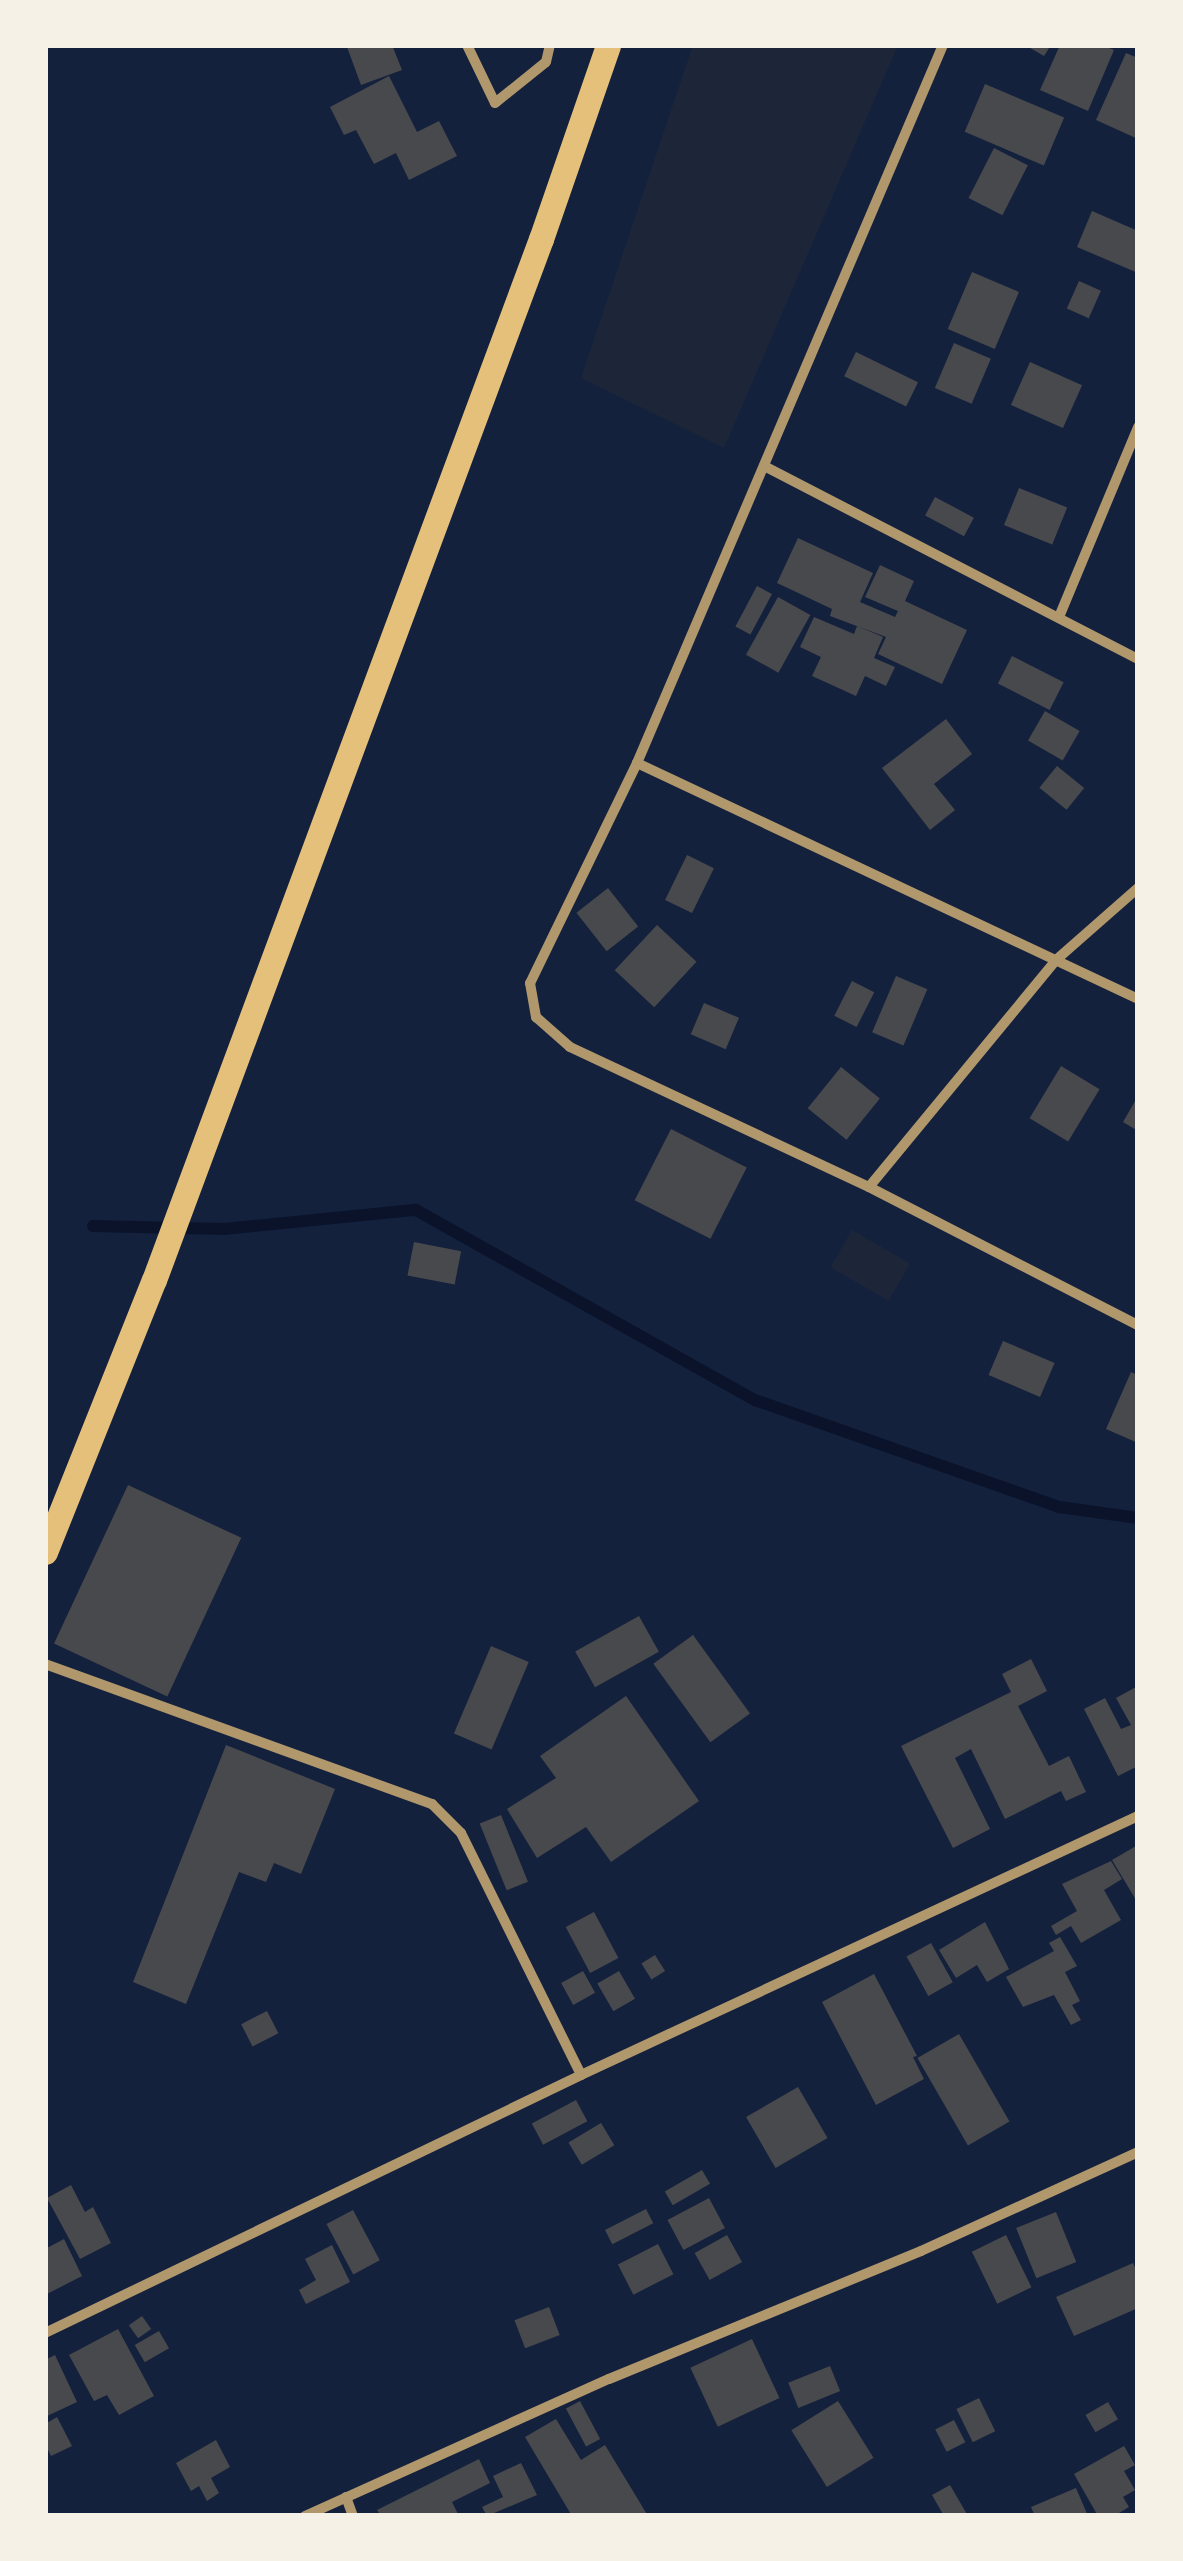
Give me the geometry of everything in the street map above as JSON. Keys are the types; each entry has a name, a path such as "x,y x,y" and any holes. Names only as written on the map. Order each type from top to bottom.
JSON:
{"main road":[{"path":"45,1552 154,1280 541,240 608,45"}],"street":[{"path":"467,45 495,103 546,62 550,45"},
{"path":"944,45 637,763 530,982 536,1017 570,1047 870,1187 1138,1324"},
{"path":"1060,617 1138,427"},
{"path":"764,466 1138,659"},
{"path":"637,763 1138,999"},
{"path":"870,1187 1056,960 1138,888"},
{"path":"45,1664 432,1804 461,1833 582,2075"},
{"path":"45,2333 582,2075 1138,1816"},
{"path":"304,2516 610,2379 921,2251 1138,2152"},
{"path":"346,2497 353,2516"}],"shaded area":[{"path":"693,45 898,45 724,448 581,378"},
{"path":"852,1230 910,1264 889,1301 830,1267"}],"building":[{"path":"392,45 402,70 361,85 347,47"},
{"path":"1025,45 1051,45 1044,56"},
{"path":"1060,45 1102,45 1114,50 1088,111 1040,90"},
{"path":"1126,53 1138,58 1138,139 1096,120"},
{"path":"389,76 417,132 439,121 457,156 409,180 396,153 374,164 356,130 344,135 330,107"},
{"path":"985,84 1064,118 1044,165 965,132"},
{"path":"994,148 1028,165 1002,215 969,198"},
{"path":"1092,211 1138,231 1138,273 1077,247"},
{"path":"972,272 1019,292 995,349 948,329"},
{"path":"1079,281 1101,291 1089,318 1067,308"},
{"path":"954,343 991,359 972,404 935,388"},
{"path":"856,352 918,382 906,407 844,376"},
{"path":"1030,362 1082,385 1063,428 1011,405"},
{"path":"1019,488 1067,507 1052,545 1004,525"},
{"path":"935,497 974,518 964,536 925,516"},
{"path":"798,538 873,573 860,602 895,617 898,611 865,597 880,565 914,581 905,601 967,630 942,684 878,654 886,637 830,616 832,609 777,583"},
{"path":"757,586 772,594 750,635 735,627"},
{"path":"778,597 810,615 778,673 746,655"},
{"path":"814,617 854,634 857,626 883,637 874,658 895,667 886,686 865,676 856,696 812,676 821,657 800,647"},
{"path":"1012,656 1064,682 1050,710 998,684"},
{"path":"1045,711 1080,731 1063,760 1028,740"},
{"path":"946,719 972,754 934,784 955,810 930,830 882,768"},
{"path":"1057,766 1084,788 1067,810 1039,788"},
{"path":"687,855 714,868 692,913 665,900"},
{"path":"608,888 638,927 607,951 576,913"},
{"path":"657,925 696,962 654,1007 615,970"},
{"path":"896,976 927,989 903,1045 872,1032"},
{"path":"852,981 874,992 857,1027 834,1016"},
{"path":"704,1003 739,1018 726,1049 691,1034"},
{"path":"1061,1066 1100,1089 1068,1141 1030,1118"},
{"path":"841,1067 880,1098 847,1140 808,1108"},
{"path":"1138,1096 1138,1131 1123,1122"},
{"path":"671,1129 747,1168 710,1239 635,1200"},
{"path":"414,1242 461,1251 455,1285 408,1275"},
{"path":"1003,1341 1055,1363 1040,1397 989,1375"},
{"path":"1131,1372 1138,1375 1138,1443 1106,1429"},
{"path":"128,1485 241,1538 167,1696 54,1644"},
{"path":"639,1616 659,1652 595,1687 575,1651"},
{"path":"693,1635 750,1713 710,1742 653,1664"},
{"path":"491,1646 529,1662 492,1749 454,1733"},
{"path":"1031,1659 1047,1691 1018,1706 1049,1766 1069,1756 1086,1792 1066,1801 1061,1791 1005,1819 971,1749 955,1758 990,1829 953,1848 901,1746 1011,1692 1002,1674"},
{"path":"1136,1687 1138,1766 1118,1776 1084,1709 1105,1698 1121,1729 1131,1725 1116,1698"},
{"path":"626,1696 699,1801 611,1862 586,1827 537,1858 507,1809 556,1778 540,1756"},
{"path":"226,1745 335,1789 301,1874 274,1863 266,1882 239,1872 186,2004 133,1982"},
{"path":"501,1815 528,1882 507,1890 480,1824"},
{"path":"1136,1846 1138,1898 1136,1900 1112,1860"},
{"path":"1111,1861 1122,1879 1104,1890 1121,1920 1081,1943 1071,1926 1056,1935 1051,1926 1077,1911 1062,1884"},
{"path":"594,1912 618,1958 590,1973 566,1927"},
{"path":"985,1922 1009,1969 987,1982 977,1965 956,1978 939,1950"},
{"path":"1060,1937 1077,1966 1065,1972 1080,2001 1072,2005 1081,2020 1071,2025 1054,1995 1023,2007 1006,1977 1054,1951 1049,1943"},
{"path":"931,1943 953,1982 928,1996 907,1957"},
{"path":"655,1955 665,1971 651,1980 641,1963"},
{"path":"583,1971 595,1993 573,2005 561,1983"},
{"path":"619,1971 635,1999 613,2011 597,1984"},
{"path":"874,1974 917,2056 913,2057 924,2079 876,2105 822,2002"},
{"path":"267,2011 278,2033 253,2046 241,2024"},
{"path":"959,2034 1010,2121 968,2145 917,2058"},
{"path":"798,2087 828,2138 776,2168 746,2117"},
{"path":"576,2100 587,2121 543,2145 532,2123"},
{"path":"601,2123 614,2145 582,2165 568,2143"},
{"path":"702,2170 710,2184 673,2205 665,2192"},
{"path":"71,2185 85,2212 93,2207 111,2243 80,2259 47,2198"},
{"path":"709,2198 725,2228 683,2250 668,2220"},
{"path":"646,2209 653,2223 612,2244 605,2230"},
{"path":"353,2210 380,2260 353,2274 327,2224"},
{"path":"1056,2212 1076,2262 1036,2278 1016,2228"},
{"path":"727,2235 742,2262 710,2280 695,2253"},
{"path":"1006,2235 1031,2287 997,2304 972,2252"},
{"path":"64,2239 82,2276 45,2295 45,2249"},
{"path":"658,2244 673,2274 633,2295 618,2264"},
{"path":"332,2245 350,2282 306,2304 299,2290 316,2280 305,2259"},
{"path":"1133,2263 1138,2274 1138,2308 1074,2336 1056,2297"},
{"path":"549,2307 560,2335 525,2348 514,2320"},
{"path":"142,2316 151,2329 138,2338 129,2325"},
{"path":"118,2329 154,2396 119,2415 107,2395 94,2401 69,2355"},
{"path":"159,2331 169,2348 145,2362 135,2345"},
{"path":"752,2339 779,2398 718,2427 690,2368"},
{"path":"55,2355 77,2402 45,2417 45,2360"},
{"path":"830,2366 840,2391 798,2408 788,2383"},
{"path":"979,2398 995,2431 973,2442 957,2409"},
{"path":"580,2401 600,2439 586,2446 566,2409"},
{"path":"838,2401 874,2458 827,2487 791,2430"},
{"path":"1108,2402 1118,2419 1095,2432 1085,2415"},
{"path":"57,2417 72,2446 51,2456 45,2444 45,2424"},
{"path":"556,2419 581,2460 605,2445 648,2516 572,2516 525,2437"},
{"path":"954,2420 965,2442 947,2452 935,2430"},
{"path":"216,2440 230,2467 211,2478 219,2493 207,2501 199,2486 191,2491 176,2463"},
{"path":"1124,2446 1135,2465 1124,2471 1135,2490 1123,2497 1129,2507 1114,2516 1098,2516 1074,2474"},
{"path":"479,2459 490,2483 452,2502 459,2516 381,2516 377,2510"},
{"path":"521,2463 537,2495 487,2516 482,2507 503,2497 493,2476"},
{"path":"950,2485 968,2516 944,2516 932,2495"},
{"path":"1076,2488 1088,2516 1035,2516 1031,2507"}],"waterway":[{"path":"93,1226 224,1229 416,1210 755,1400 1059,1507 1138,1518"}]}
